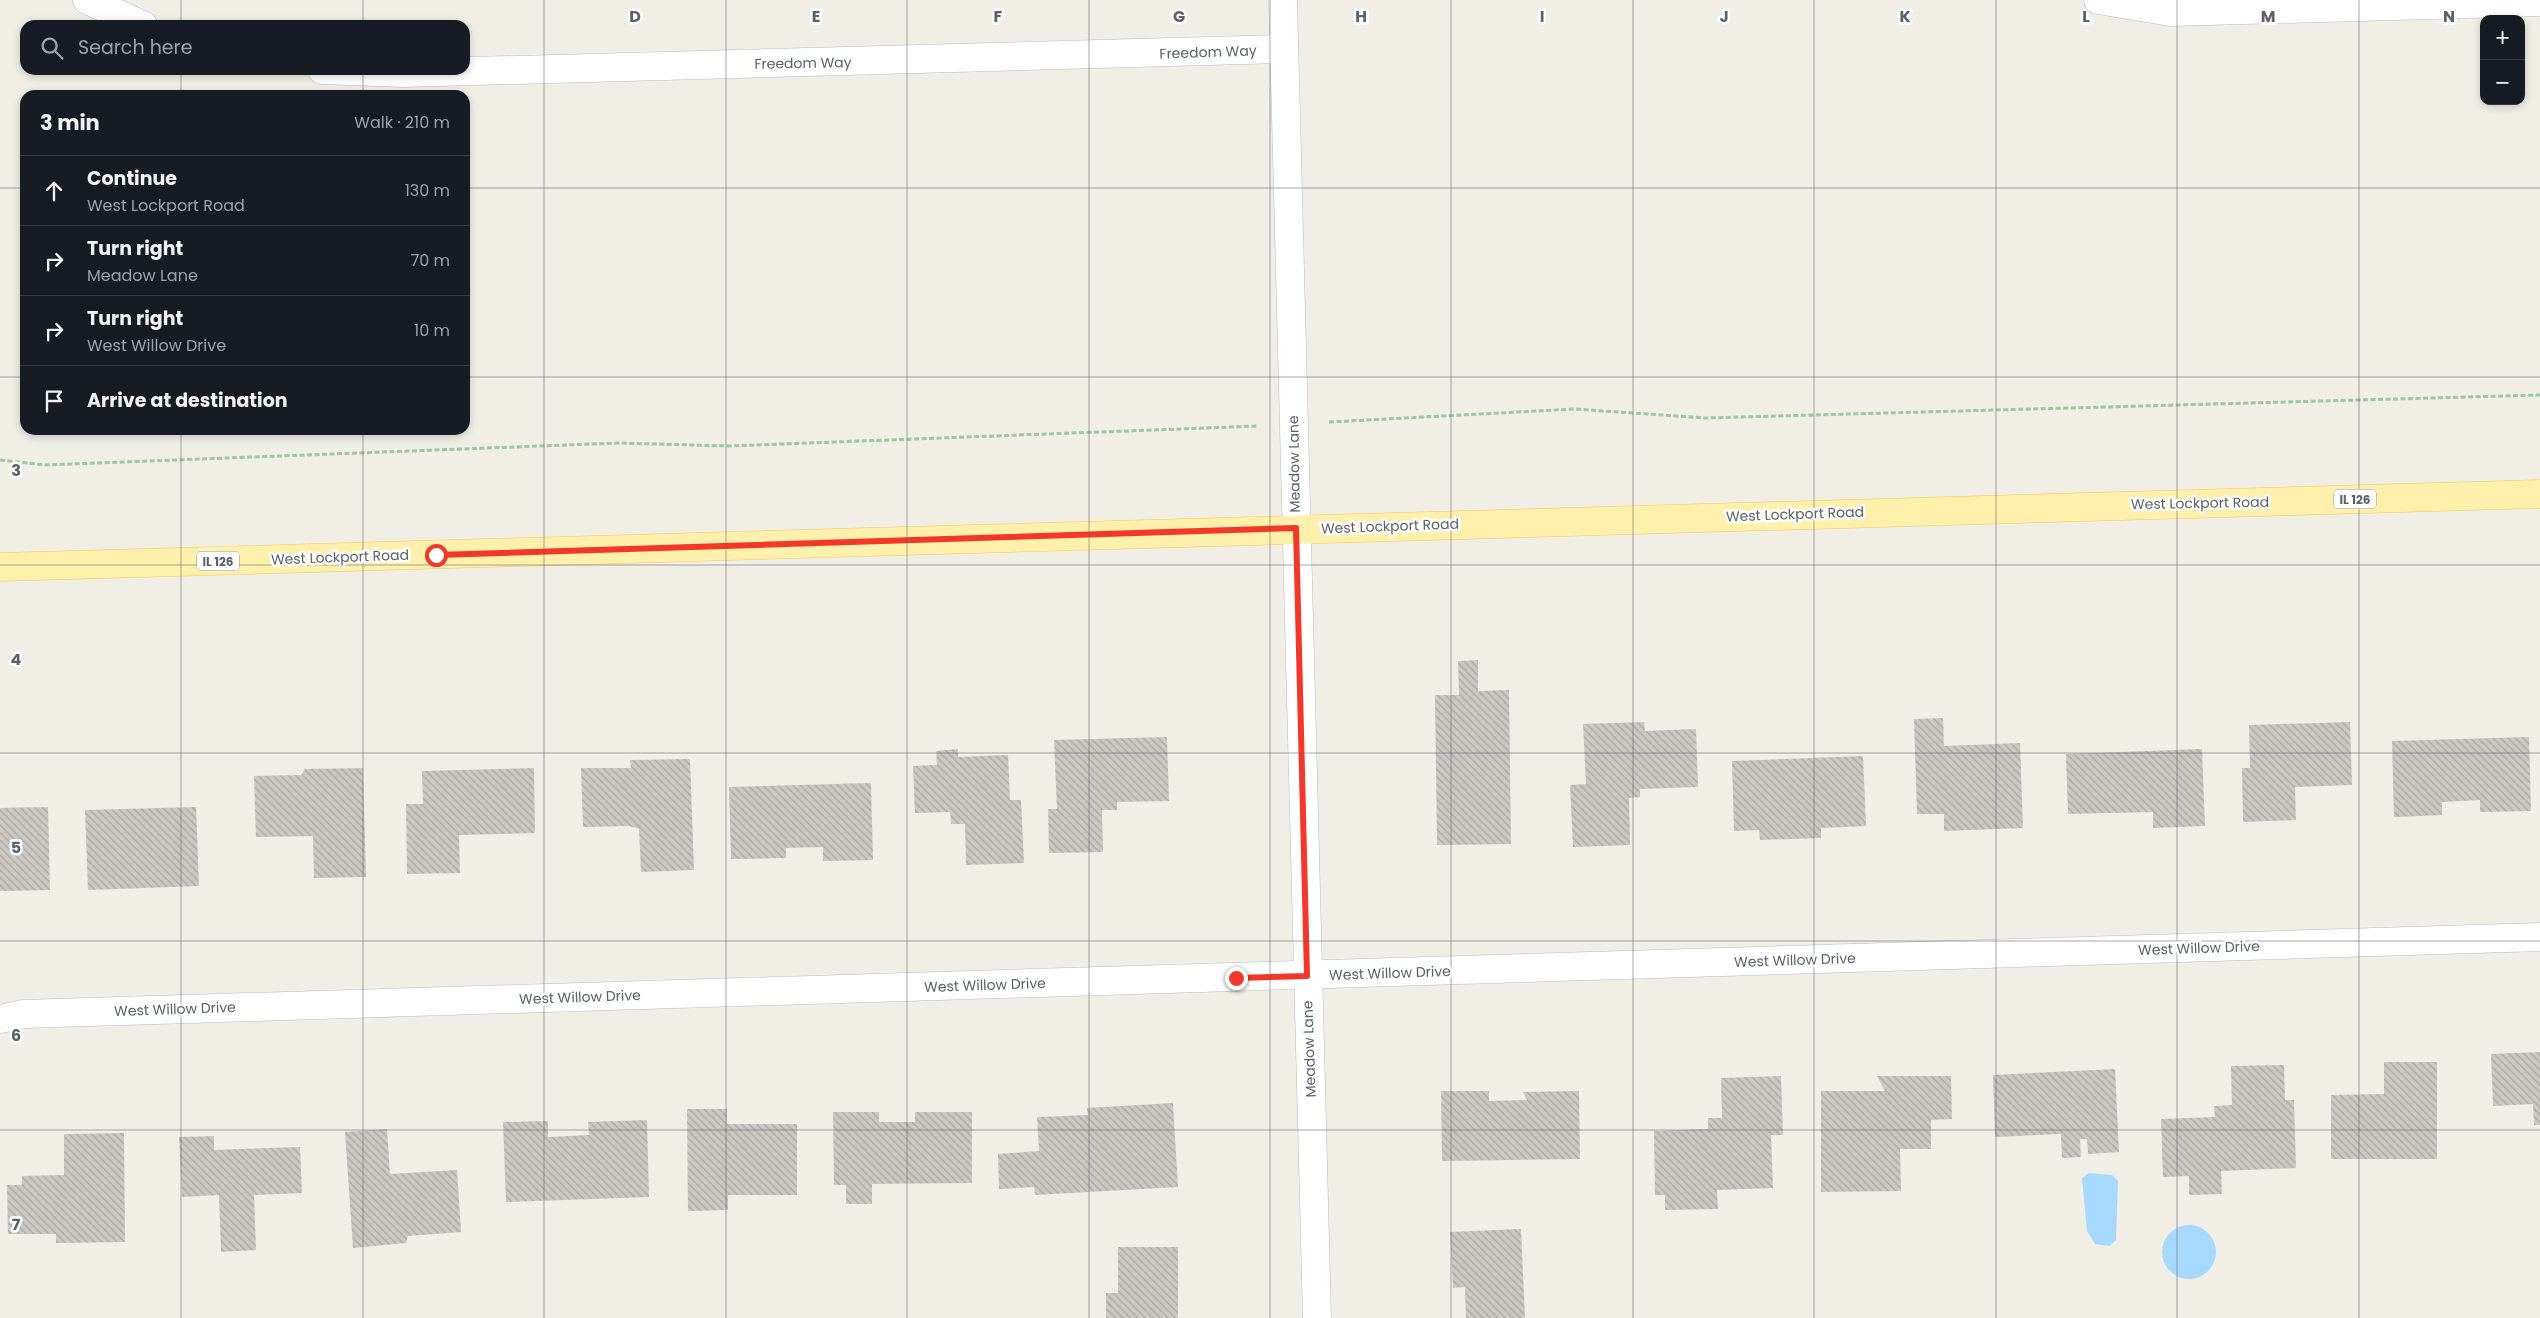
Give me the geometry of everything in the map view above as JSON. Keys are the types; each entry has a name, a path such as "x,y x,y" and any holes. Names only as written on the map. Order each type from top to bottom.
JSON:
{"main road":[{"name":"West Lockport Road","path":"0,567 1296,528 2540,494"}],"street":[{"path":"87,0 132,20"},
{"name":"Meadow Lane","path":"1283,0 1317,1318"},
{"path":"2098,0 2171,12 2540,2"},
{"name":"Freedom Way","path":"470,71 1284,49"},
{"name":"West Willow Drive","path":"0,1019 33,1014 2540,937"}],"path":[{"path":"1340,422 1575,409 1705,418 2540,395"},
{"path":"0,460 45,466 618,443 729,446 1247,426"}],"water":[{"path":"2089,1173 2112,1175 2118,1181 2116,1240 2110,1246 2095,1244 2087,1231 2082,1178"},
{"path":"2184,1225 2194,1225 2204,1229 2212,1237 2216,1252 2212,1267 2204,1275 2194,1279 2184,1279 2174,1275 2166,1267 2162,1257 2162,1247 2166,1237 2174,1229"}],"building":[{"path":"1478,660 1478,691 1509,690 1511,844 1437,845 1435,695 1459,695 1458,661"},
{"path":"1943,718 1944,746 2020,743 2023,828 1944,831 1944,814 1917,814 1914,719"},
{"path":"1644,722 1645,731 1696,729 1698,787 1640,789 1640,797 1629,798 1630,845 1573,847 1570,785 1586,784 1583,724"},
{"path":"2350,722 2352,785 2295,787 2296,820 2243,822 2242,768 2250,768 2249,725"},
{"path":"1167,737 1169,801 1117,802 1117,810 1102,810 1103,852 1049,853 1048,809 1057,809 1054,740"},
{"path":"2529,737 2531,811 2480,812 2480,800 2442,802 2442,815 2394,817 2392,741"},
{"path":"958,749 958,757 1008,755 1010,800 1021,800 1024,863 966,865 965,824 951,824 950,812 915,813 913,766 937,765 936,751"},
{"path":"2202,749 2205,826 2153,828 2153,812 2068,814 2066,754"},
{"path":"1863,756 1866,826 1821,828 1821,838 1760,840 1759,830 1734,831 1732,761"},
{"path":"690,759 694,870 641,872 639,829 629,826 583,827 581,768 631,768 630,760"},
{"path":"363,768 366,877 314,878 313,836 256,837 254,776 301,775 305,769"},
{"path":"534,768 535,833 459,835 460,873 407,874 406,804 423,804 422,771"},
{"path":"871,783 873,860 823,861 823,847 786,848 786,858 731,859 729,787"},
{"path":"48,807 50,890 0,891 0,808"},
{"path":"196,807 199,886 88,890 85,810"},
{"path":"2540,1052 2540,1125 2534,1125 2533,1104 2493,1106 2491,1054"},
{"path":"2384,1062 2437,1062 2437,1159 2331,1159 2331,1095 2384,1094"},
{"path":"2284,1065 2285,1100 2294,1100 2296,1168 2221,1171 2222,1194 2189,1195 2189,1176 2163,1177 2161,1119 2215,1117 2214,1106 2232,1105 2231,1066"},
{"path":"2115,1069 2119,1152 2088,1154 2087,1139 2080,1139 2081,1157 2062,1158 2061,1134 1995,1137 1993,1075"},
{"path":"1781,1076 1783,1135 1771,1135 1773,1188 1717,1190 1718,1209 1665,1210 1665,1195 1655,1195 1654,1131 1708,1129 1708,1118 1722,1118 1721,1078"},
{"path":"1877,1076 1951,1076 1952,1119 1931,1120 1931,1149 1900,1149 1901,1191 1821,1192 1821,1091 1885,1091"},
{"path":"1441,1091 1489,1091 1489,1101 1527,1100 1523,1092 1579,1091 1580,1159 1442,1161"},
{"path":"1173,1103 1178,1187 1035,1195 1034,1187 999,1189 998,1154 1039,1151 1037,1117 1088,1115 1087,1108"},
{"path":"687,1109 727,1109 727,1124 797,1124 797,1195 728,1195 728,1210 688,1211"},
{"path":"833,1112 879,1112 879,1122 915,1122 915,1112 972,1112 972,1183 872,1184 872,1204 846,1204 846,1185 834,1185"},
{"path":"647,1120 649,1197 506,1202 503,1122 548,1121 548,1137 589,1135 588,1122"},
{"path":"387,1129 390,1174 457,1170 461,1232 408,1236 406,1243 353,1248 345,1132"},
{"path":"124,1133 125,1242 56,1243 56,1234 8,1234 7,1185 22,1185 22,1176 64,1175 64,1134"},
{"path":"214,1136 214,1150 300,1147 302,1193 254,1195 256,1250 221,1252 219,1195 182,1197 179,1137"},
{"path":"1521,1229 1525,1318 1466,1318 1465,1287 1453,1288 1450,1232"},
{"path":"1118,1247 1178,1247 1178,1318 1106,1318 1106,1293 1118,1293"}],"route":[{"path":"436,555 1296,528 1307,976 1236,978"}]}
